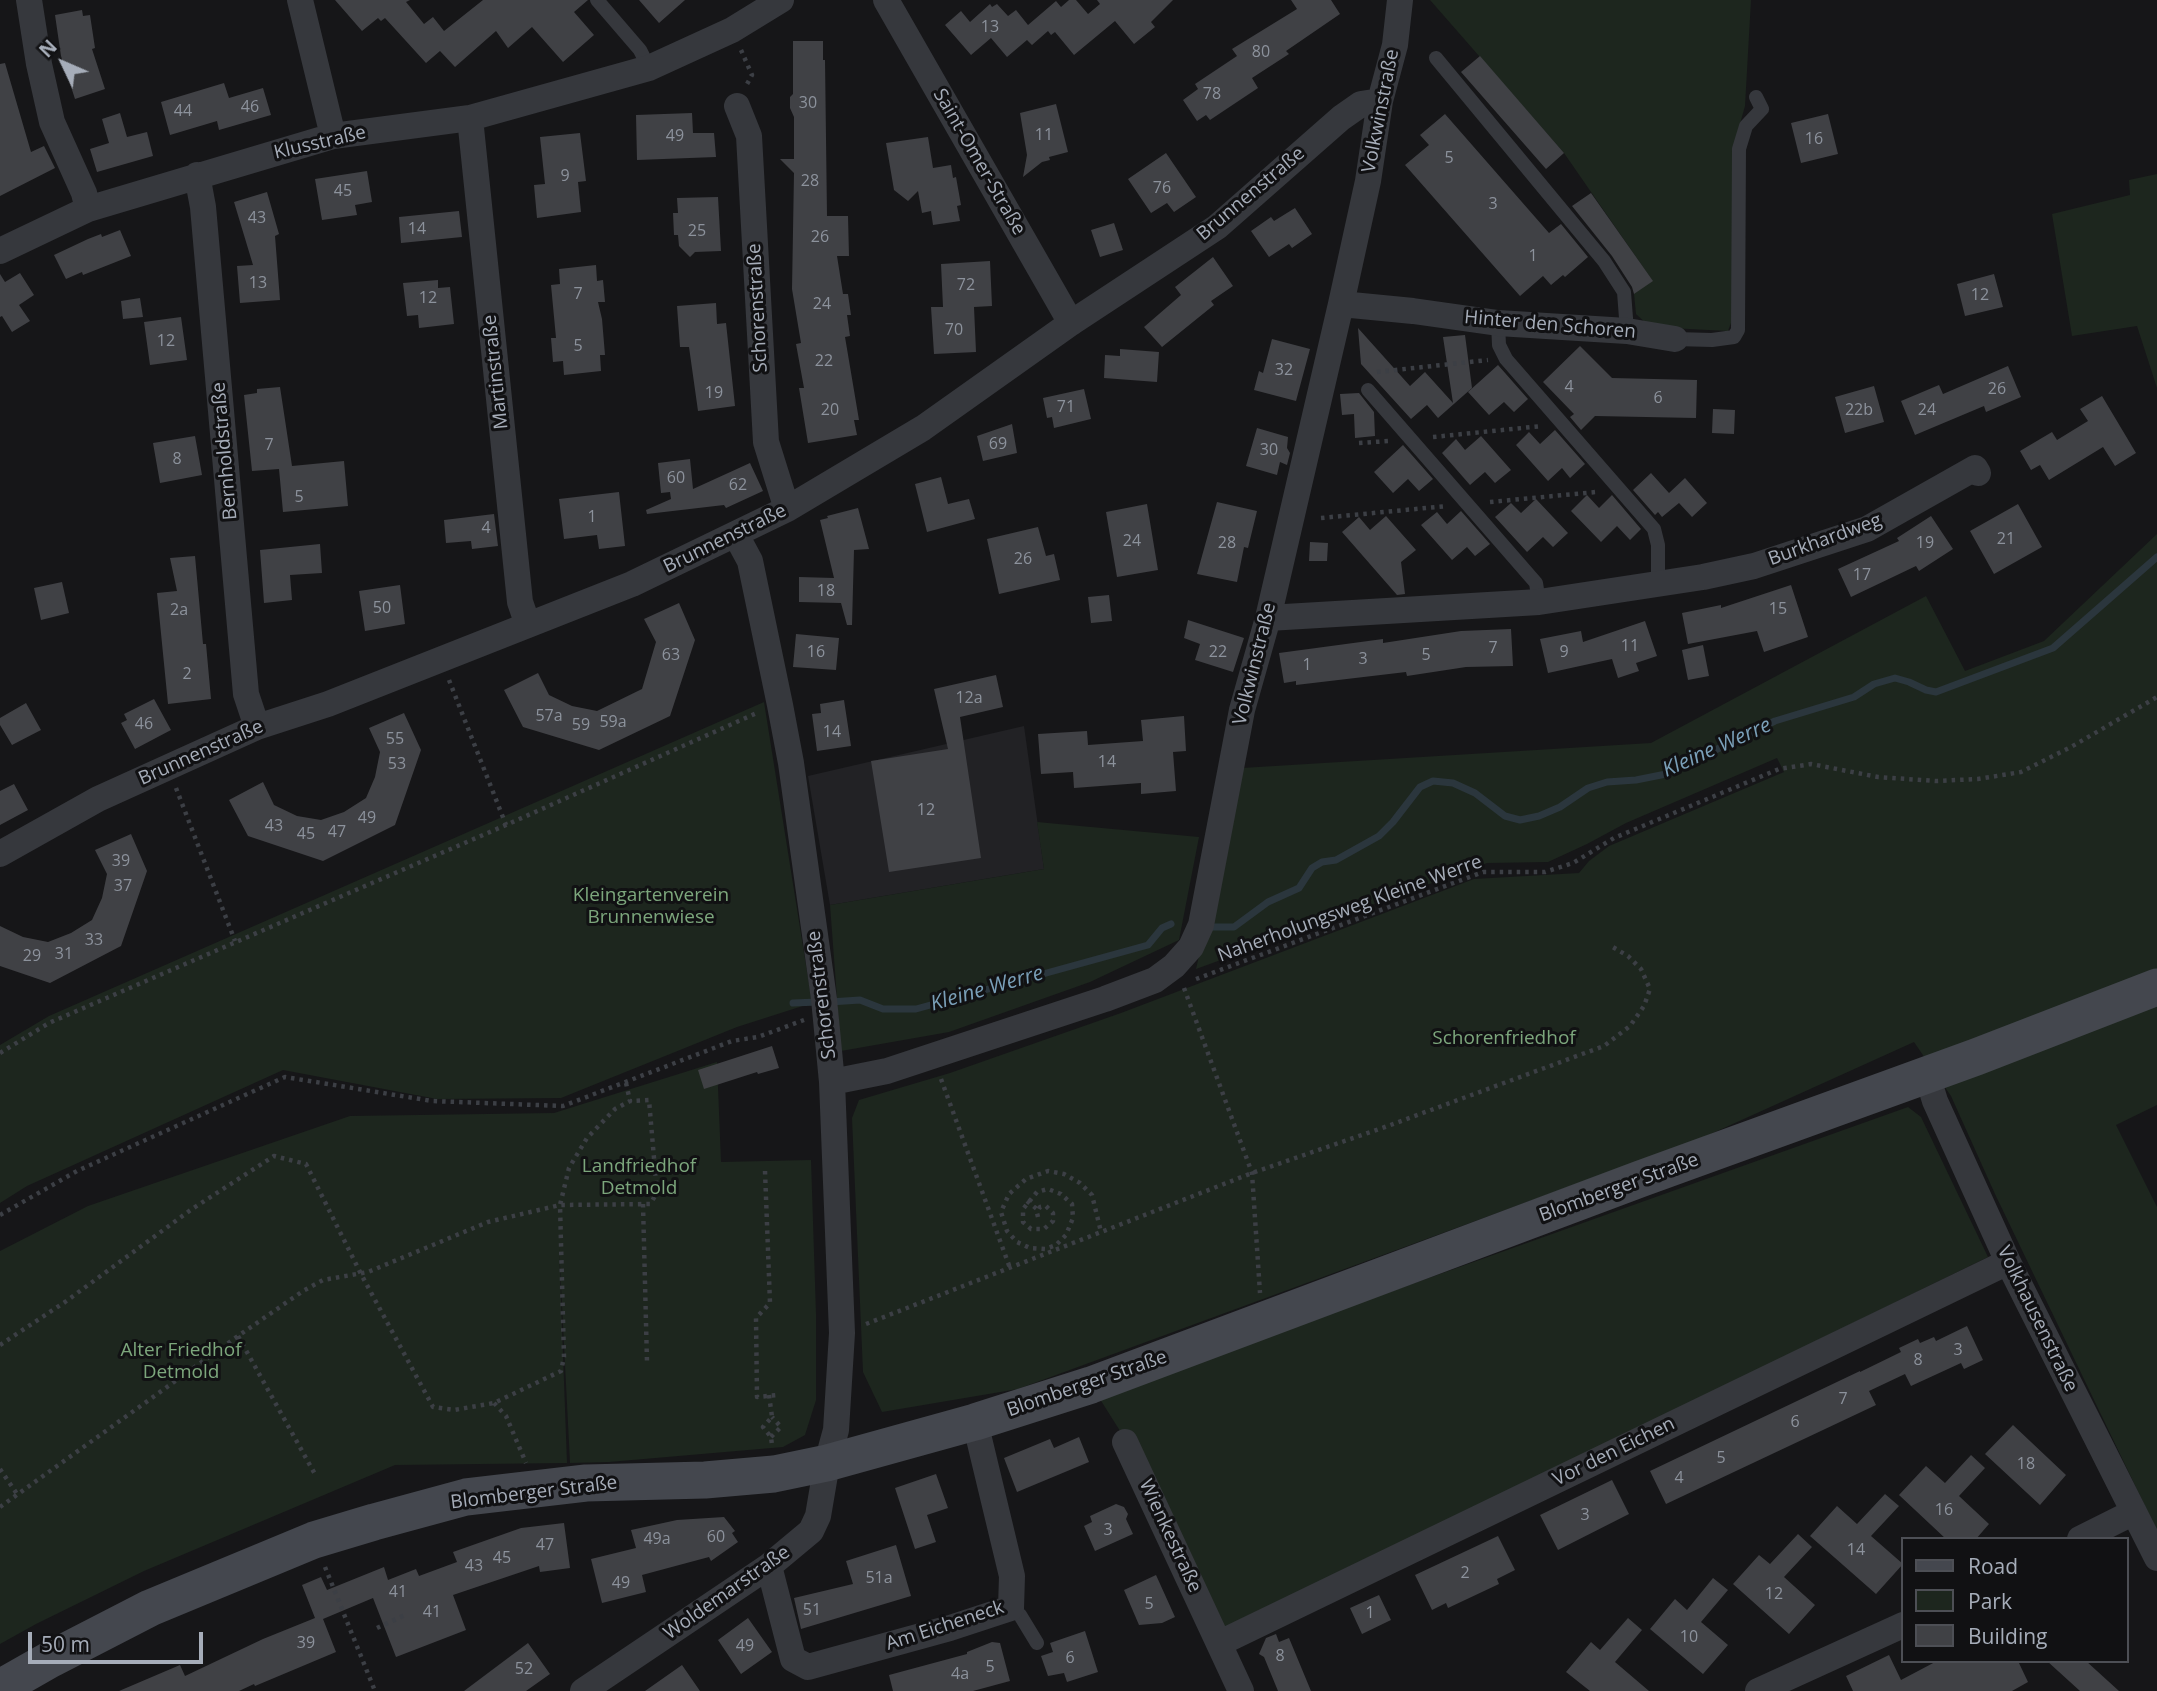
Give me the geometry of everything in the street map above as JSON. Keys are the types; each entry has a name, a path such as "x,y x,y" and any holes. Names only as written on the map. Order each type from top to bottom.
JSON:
{"street":[{"path":"29,0 52,122 84,193 88,209"},
{"path":"300,0 333,136"},
{"name":"Klusstraße","path":"0,251 88,209 333,136 470,118 649,68 732,30 781,0"},
{"name":"Saint-Omer-Straße","path":"889,0 1071,323"},
{"name":"Volkwinstraße","path":"832,1083 945,1057 1155,980 1191,947 1201,925 1242,710 1268,618 1368,181 1380,101 1395,45 1392,4"},
{"name":"Brunnenstraße","path":"0,854 98,799 167,766 257,727 328,705 632,584 787,509 923,428 1071,323 1217,227 1341,118 1361,104 1380,101"},
{"name":"Schorenstraße","path":"737,106 748,136 766,442 787,509"},
{"name":"Martinstraße","path":"470,118 520,602 528,625"},
{"name":"Bernholdstraße","path":"197,175 203,207 246,694 257,727"},
{"name":"Hinter den Schoren","path":"1341,304 1498,323 1627,331 1675,339"},
{"name":"Burkhardweg","path":"1268,618 1539,602 1754,566 1867,529 1975,468 1978,473"},
{"name":"Schorenstraße","path":"736,535 750,561 780,705 825,1006 832,1083 842,1333 836,1430 827,1463"},
{"name":"Blomberger Straße","path":"0,1688 150,1608 314,1540 466,1497 586,1483 705,1480 774,1474 827,1463 975,1422 1091,1385 2157,987"},
{"name":"Volkhausenstraße","path":"1927,1075 1935,1101 2008,1262 2157,1558"},
{"name":"Vor den Eichen","path":"1220,1643 2008,1262"},
{"name":"Am Eicheneck","path":"769,1566 793,1659 808,1667 950,1628 1011,1608 1012,1576 975,1422"},
{"name":"Wienkestraße","path":"1125,1442 1241,1691"},
{"name":"Woldemarstraße","path":"583,1691 769,1566 811,1531 818,1517 827,1463"},
{"path":"2084,1537 2134,1512"},
{"path":"1758,1691 1902,1625"}],"lane":[{"path":"597,0 640,50 649,68"},
{"path":"1436,58 1604,261 1624,292 1627,331"},
{"name":"Hinter den Schoren","path":"1675,339 1712,340 1734,337 1738,330 1739,149 1746,127 1762,109 1756,97"},
{"path":"1498,323 1499,345 1506,359 1654,529 1658,545 1658,584"},
{"path":"1368,390 1462,505 1536,583 1539,602"},
{"path":"1011,1608 1020,1615 1037,1643"}],"path":[{"path":"1377,372 1506,359"},
{"path":"1487,432 1544,425"},
{"path":"1321,518 1607,491"},
{"path":"441,659 506,825"},
{"name":"Naherholungsweg Kleine Werre","path":"1252,1173 1182,984 1483,872 1545,872 1573,863 1614,838 1779,769 1811,764 1878,777 1936,781 1978,779 2021,772 2071,747 2157,697"},
{"path":"0,1053 49,1023 780,705"},
{"path":"167,766 236,941"},
{"path":"842,1333 1010,1268 1051,1249 1101,1233 1252,1173 1604,1046 1630,1026 1644,1006 1650,989 1641,969 1628,956 1611,946"},
{"path":"0,1214 77,1171 285,1077 432,1101 563,1106 732,1041 758,1037 825,1006"},
{"path":"945,1057 937,1068 1010,1268"},
{"path":"626,1083 630,1101"},
{"path":"0,1345 192,1209 274,1156 306,1164 360,1273 433,1407 454,1410 494,1403 561,1371 564,1357 560,1205 569,1168 587,1138 615,1109 630,1101 649,1100 657,1193 650,1204 560,1205 488,1222 368,1272 360,1273 323,1280 238,1336 0,1507"},
{"path":"765,1171 770,1303 756,1318 757,1397 778,1395"},
{"path":"1038,1210 1046,1206 1053,1213 1053,1221 1044,1229 1031,1229 1023,1222 1023,1209 1037,1192 1048,1189 1061,1194 1072,1204 1073,1218 1066,1235 1051,1249 1030,1248 1017,1242 1006,1227 1001,1212 1009,1194 1026,1179 1048,1171 1063,1174 1080,1183 1092,1195 1101,1233"},
{"path":"1252,1173 1260,1298 1265,1321"},
{"path":"1027,1201 1038,1210"},
{"path":"643,1204 648,1362"},
{"path":"1038,1210 1038,1217"},
{"path":"996,1230 1006,1227"},
{"path":"238,1336 316,1476"},
{"path":"769,1395 772,1417 781,1427 771,1437"},
{"path":"494,1403 506,1416 526,1462 529,1490"},
{"path":"772,1417 763,1427 771,1437 774,1474"},
{"path":"0,1469 17,1494"},
{"path":"325,1568 375,1691"},
{"path":"377,1628 405,1615"}],"shaded area":[{"path":"1024,726 1044,869 830,905 808,776"}],"green space":[{"path":"1430,0 1751,0 1745,106 1734,145 1735,312 1728,331 1650,327 1636,314 1634,294 1652,280 1564,153"},
{"path":"2157,174 2157,388 2137,326 2072,336 2052,214 2130,195 2129,180"},
{"name":"Schorenfriedhof","path":"2157,534 2157,1105 2116,1125 2157,1207 2157,1531 1995,1194 1951,1096 1914,1042 1704,1137 1018,1389 882,1412 863,1372 852,1118 859,1100 950,1073 1121,1013 1474,879 1579,873 1589,861 1609,846 1784,772 1777,758 1626,823 1548,862 1487,863 1196,969 1242,768 1651,743 1926,596 1965,671 2044,641"},
{"name":"Kleingartenverein Brunnenwiese","path":"764,702 812,1003 737,1027 561,1098 437,1099 283,1070 27,1186 0,1203 0,1045 49,1016"},
{"path":"1037,822 1199,837 1179,940 1090,982 949,1032 841,1051 830,905 1044,869"},
{"name":"Alter Friedhof Detmold","path":"717,1062 721,1162 811,1160 816,1400 805,1435 783,1447 570,1463 559,1246 567,1463 395,1465 144,1571 0,1644 0,1251 88,1206 350,1116 554,1113"},
{"path":"1908,1107 1921,1117 1988,1257 1226,1630 1127,1442 1098,1396"}],"building":[{"path":"335,0 410,0 406,2 424,24 433,17 444,31 483,0 588,0 574,12 594,35 563,62 532,27 508,48 496,31 455,67 440,51 426,63 385,18 381,21 378,18 362,31"},
{"path":"639,0 685,0 659,23"},
{"path":"1069,0 1076,0 1088,14 1100,4 1097,0 1173,0 1151,22 1155,27 1134,44 1115,21 1074,55 1055,32 1051,35 1048,31 1032,45 1027,40 1007,57 991,38 971,55 945,25 961,11 970,22 990,4 992,7 997,4 1008,16 1016,10 1028,25 1056,1 1061,7"},
{"path":"1291,0 1331,0 1340,14 1286,51 1289,54 1252,78 1258,88 1210,120 1206,115 1197,121 1183,100 1198,89 1195,84 1237,56 1232,49 1297,9"},
{"path":"82,10 83,16 90,15 95,48 92,49 105,89 75,99 61,56 55,15"},
{"path":"793,41 823,41 827,216 848,216 849,256 837,256 843,294 848,294 851,315 847,315 850,336 845,337 859,420 854,420 857,435 808,443 799,388 804,388 796,344 801,343 792,289 794,173 780,159 794,159 794,117 790,108 790,97 793,94"},
{"path":"1480,56 1564,153 1546,169 1461,72"},
{"path":"5,63 31,152 44,146 55,168 0,196 0,64"},
{"path":"224,83 229,98 263,88 271,115 219,130 217,121 170,135 161,102"},
{"path":"1056,104 1068,152 1049,157 1050,160 1042,162 1023,177 1027,155 1020,113"},
{"path":"120,113 127,137 147,132 153,156 97,172 90,149 109,143 102,119"},
{"path":"692,113 693,133 714,133 716,157 637,160 636,115"},
{"path":"1445,114 1549,233 1561,224 1588,257 1565,277 1563,275 1551,285 1543,276 1520,296 1405,165 1429,145 1420,135"},
{"path":"1828,114 1838,154 1801,163 1791,123"},
{"path":"580,133 586,181 578,182 581,212 537,218 534,185 545,184 540,137"},
{"path":"928,137 933,168 951,165 953,178 956,177 961,205 957,206 960,221 933,225 931,211 922,213 918,191 908,201 894,190 886,143"},
{"path":"1166,153 1196,197 1174,212 1167,203 1151,213 1128,179"},
{"path":"367,171 372,202 355,205 357,215 322,220 315,179"},
{"path":"267,192 279,234 275,236 280,300 240,303 237,266 253,265 234,202"},
{"path":"1591,193 1653,281 1634,294 1612,256 1572,206"},
{"path":"718,197 721,251 695,252 690,257 679,246 678,235 674,235 673,213 678,213 677,198"},
{"path":"1295,208 1312,234 1292,248 1289,244 1269,257 1251,231 1271,217 1274,221"},
{"path":"459,211 462,237 401,243 399,217"},
{"path":"1114,223 1123,250 1100,257 1091,230"},
{"path":"120,230 131,256 66,279 54,255 101,234 102,237"},
{"path":"1213,257 1233,286 1211,301 1214,305 1162,347 1144,327 1181,295 1175,287"},
{"path":"990,261 992,306 974,307 976,352 934,354 931,307 943,307 941,264"},
{"path":"596,265 597,281 603,280 605,302 598,302 605,355 600,355 601,371 564,375 563,361 553,362 551,338 556,338 551,285 560,284 559,269"},
{"path":"20,273 34,295 19,305 30,321 12,332 2,316 0,317 0,274 5,282"},
{"path":"1994,274 2003,307 1965,316 1957,284"},
{"path":"438,280 438,288 450,287 454,324 419,328 418,315 407,316 403,283"},
{"path":"140,298 143,317 123,319 121,301"},
{"path":"716,303 717,324 726,323 735,406 698,411 689,347 680,347 677,306"},
{"path":"181,317 187,360 150,365 144,322"},
{"path":"1358,328 1410,386 1425,372 1453,403 1443,337 1465,335 1472,388 1438,418 1427,405 1411,419 1361,364"},
{"path":"1272,339 1310,349 1296,401 1254,390 1259,371 1263,373"},
{"path":"1580,346 1612,378 1697,380 1696,418 1595,416 1581,430 1570,417 1574,414 1543,382"},
{"path":"1120,349 1159,352 1157,382 1104,378 1105,355 1120,356"},
{"path":"1498,365 1528,399 1514,412 1504,402 1489,415 1468,392"},
{"path":"2008,366 2021,397 1986,412 1984,406 1915,435 1901,401 1939,385 1943,394"},
{"path":"1874,386 1884,422 1845,433 1835,397"},
{"path":"280,387 292,466 344,461 348,506 283,512 279,469 252,471 244,395 257,393 257,389"},
{"path":"1084,389 1091,419 1054,428 1052,417 1047,418 1043,398"},
{"path":"1359,393 1374,412 1375,436 1355,438 1354,414 1342,415 1340,394"},
{"path":"2102,396 2136,453 2115,466 2103,447 2049,480 2040,465 2031,470 2020,451 2052,432 2057,440 2088,421 2080,409"},
{"path":"1713,409 1735,410 1734,434 1712,433"},
{"path":"1012,424 1017,453 983,461 977,436"},
{"path":"1257,428 1288,437 1287,448 1290,453 1287,465 1280,462 1277,475 1246,466"},
{"path":"1555,430 1585,464 1570,478 1562,468 1548,481 1516,445 1529,432 1540,444"},
{"path":"195,436 202,475 160,483 153,443"},
{"path":"1481,436 1511,470 1495,483 1485,472 1470,485 1442,453 1456,439 1465,450"},
{"path":"1403,445 1433,479 1419,491 1408,479 1393,493 1374,472"},
{"path":"690,459 693,489 750,463 763,491 726,508 724,505 647,514 646,510 671,499 670,492 661,493 658,463"},
{"path":"1651,473 1669,493 1685,478 1707,503 1692,517 1679,503 1662,517 1658,512 1655,515 1633,490"},
{"path":"941,477 948,504 969,499 975,519 927,532 915,484"},
{"path":"619,492 625,546 599,549 597,535 564,539 559,499"},
{"path":"1587,495 1599,508 1612,495 1641,529 1630,540 1617,526 1601,542 1571,511"},
{"path":"1536,499 1568,533 1553,547 1543,537 1527,552 1495,517 1511,503 1521,513"},
{"path":"1217,502 1257,511 1248,548 1244,547 1237,582 1197,574"},
{"path":"1147,504 1158,570 1117,577 1106,512"},
{"path":"2018,504 2042,547 1994,574 1970,531"},
{"path":"858,508 869,549 854,550 852,625 847,625 841,603 799,602 799,577 834,578 820,520"},
{"path":"1461,511 1490,544 1475,556 1467,547 1452,560 1421,525 1437,512 1447,524"},
{"path":"494,514 498,546 472,549 471,541 446,543 444,520"},
{"path":"1386,516 1416,550 1401,562 1405,594 1397,595 1342,532 1359,517 1370,530"},
{"path":"1931,516 1953,549 1919,571 1916,566 1851,597 1838,569 1899,541 1897,538"},
{"path":"1038,527 1046,556 1054,554 1060,580 999,594 987,539"},
{"path":"1310,542 1328,543 1327,561 1309,561"},
{"path":"320,544 322,573 290,575 292,600 264,603 260,550"},
{"path":"195,556 211,699 168,704 157,593 177,591 170,558"},
{"path":"62,582 69,613 41,620 34,588"},
{"path":"400,585 405,624 365,631 359,591"},
{"path":"1791,585 1808,637 1764,652 1757,631 1688,644 1682,613 1721,605 1721,608"},
{"path":"1109,595 1112,621 1091,623 1088,597"},
{"path":"679,603 695,640 670,716 599,750 523,727 504,690 538,673 549,695 572,706 597,711 642,689 656,642 644,619"},
{"path":"1188,620 1244,638 1233,672 1195,660 1200,644 1184,638"},
{"path":"1645,621 1657,656 1636,663 1639,671 1618,678 1612,659 1548,673 1540,639 1581,631 1583,642"},
{"path":"1511,629 1513,666 1466,667 1407,676 1406,672 1296,685 1296,681 1284,683 1279,653 1383,639 1383,643 1461,631"},
{"path":"796,634 839,638 836,670 793,667"},
{"path":"1703,645 1709,676 1688,680 1682,650"},
{"path":"996,675 1003,707 960,717 981,858 889,872 871,761 948,749 934,689"},
{"path":"154,699 171,730 135,749 121,723 127,720 124,714"},
{"path":"844,700 851,746 817,751 812,714 821,713 820,704"},
{"path":"26,703 41,730 12,745 0,725 0,718"},
{"path":"404,713 421,750 395,825 323,861 248,836 229,800 263,782 274,805 297,816 321,820 344,812 366,798 375,777 380,752 369,728"},
{"path":"1184,716 1186,751 1173,752 1176,791 1141,794 1141,783 1074,788 1073,772 1041,774 1038,734 1087,731 1088,745 1143,741 1141,720"},
{"path":"14,784 28,810 0,825 0,791"},
{"path":"131,834 147,871 121,946 50,983 0,966 0,926 23,937 48,942 71,933 92,920 102,898 107,874 95,850"},
{"path":"772,1046 779,1068 704,1089 698,1070"},
{"path":"1967,1326 1983,1360 1964,1369 1961,1363 1911,1386 1905,1374 1869,1391 1876,1405 1666,1504 1650,1471 1901,1352 1899,1348 1918,1339 1920,1343 1934,1337 1936,1341"},
{"path":"2013,1425 2066,1475 2040,1505 1985,1454"},
{"path":"1079,1437 1089,1462 1017,1492 1004,1458 1050,1439 1054,1448"},
{"path":"1971,1455 1985,1468 1959,1496 1989,1524 1978,1537 1944,1537 1899,1495 1926,1466 1945,1483"},
{"path":"936,1474 948,1508 927,1515 936,1542 915,1549 895,1488"},
{"path":"1612,1480 1629,1514 1558,1550 1540,1515"},
{"path":"1885,1494 1899,1506 1871,1536 1902,1563 1876,1594 1810,1536 1837,1506 1857,1524"},
{"path":"1116,1504 1124,1507 1128,1514 1126,1519 1133,1534 1095,1551 1084,1526 1092,1522 1090,1516"},
{"path":"724,1517 735,1531 732,1533 738,1542 711,1561 709,1557 642,1575 646,1592 602,1603 591,1559 636,1548 631,1530 677,1520"},
{"path":"564,1523 570,1568 540,1572 539,1566 453,1595 466,1630 396,1657 373,1598 323,1619 336,1652 255,1686 254,1684 239,1691 119,1691 180,1665 185,1676 315,1618 302,1585 321,1577 327,1590 384,1567 388,1580 416,1569 419,1576 457,1562 453,1552 521,1528"},
{"path":"1798,1534 1812,1547 1784,1577 1815,1605 1789,1634 1733,1584 1759,1555 1770,1564"},
{"path":"1498,1536 1515,1570 1497,1579 1499,1584 1448,1608 1446,1603 1432,1610 1415,1575"},
{"path":"896,1545 911,1596 801,1629 794,1598 853,1584 846,1561"},
{"path":"1156,1575 1175,1617 1162,1623 1139,1625 1124,1590"},
{"path":"1713,1578 1728,1590 1701,1622 1728,1645 1703,1674 1650,1629 1675,1599 1687,1610"},
{"path":"1379,1595 1391,1620 1362,1634 1350,1608"},
{"path":"748,1618 772,1652 741,1674 718,1640"},
{"path":"1628,1618 1642,1630 1615,1662 1649,1691 1590,1691 1566,1672 1591,1642 1600,1650"},
{"path":"1085,1631 1098,1672 1067,1682 1064,1673 1048,1676 1041,1656 1053,1652 1050,1643"},
{"path":"1276,1634 1279,1642 1289,1638 1311,1691 1278,1691 1264,1657 1259,1654 1266,1638"},
{"path":"992,1642 1000,1643 1010,1681 973,1691 893,1691 889,1675 967,1654"},
{"path":"528,1643 550,1674 526,1691 464,1691"},
{"path":"1889,1655 1901,1680 1933,1663 2019,1663 2028,1682 2012,1691 1853,1691 1846,1676"},
{"path":"2049,1663 2088,1663 2119,1691 2080,1691"},
{"path":"682,1665 700,1691 645,1691"}],"waterway":[{"name":"Kleine Werre","path":"1212,927 1234,927 1268,902 1299,888 1312,868 1322,862 1336,860 1379,836 1420,787 1433,781 1453,783 1475,793 1505,816 1520,820 1539,816 1560,807 1588,788 1607,782 1666,774 1775,721 1854,697 1874,684 1895,678 1936,692 2053,648 2157,557"},
{"name":"Kleine Werre","path":"830,1002 860,1000 883,1009 916,1009 1148,945 1162,928 1171,924"},
{"name":"Kleine Werre","path":"793,1003 818,1002"}],"park label":[{"name":"Landfriedhof Detmold","path":"639,1178"}]}
